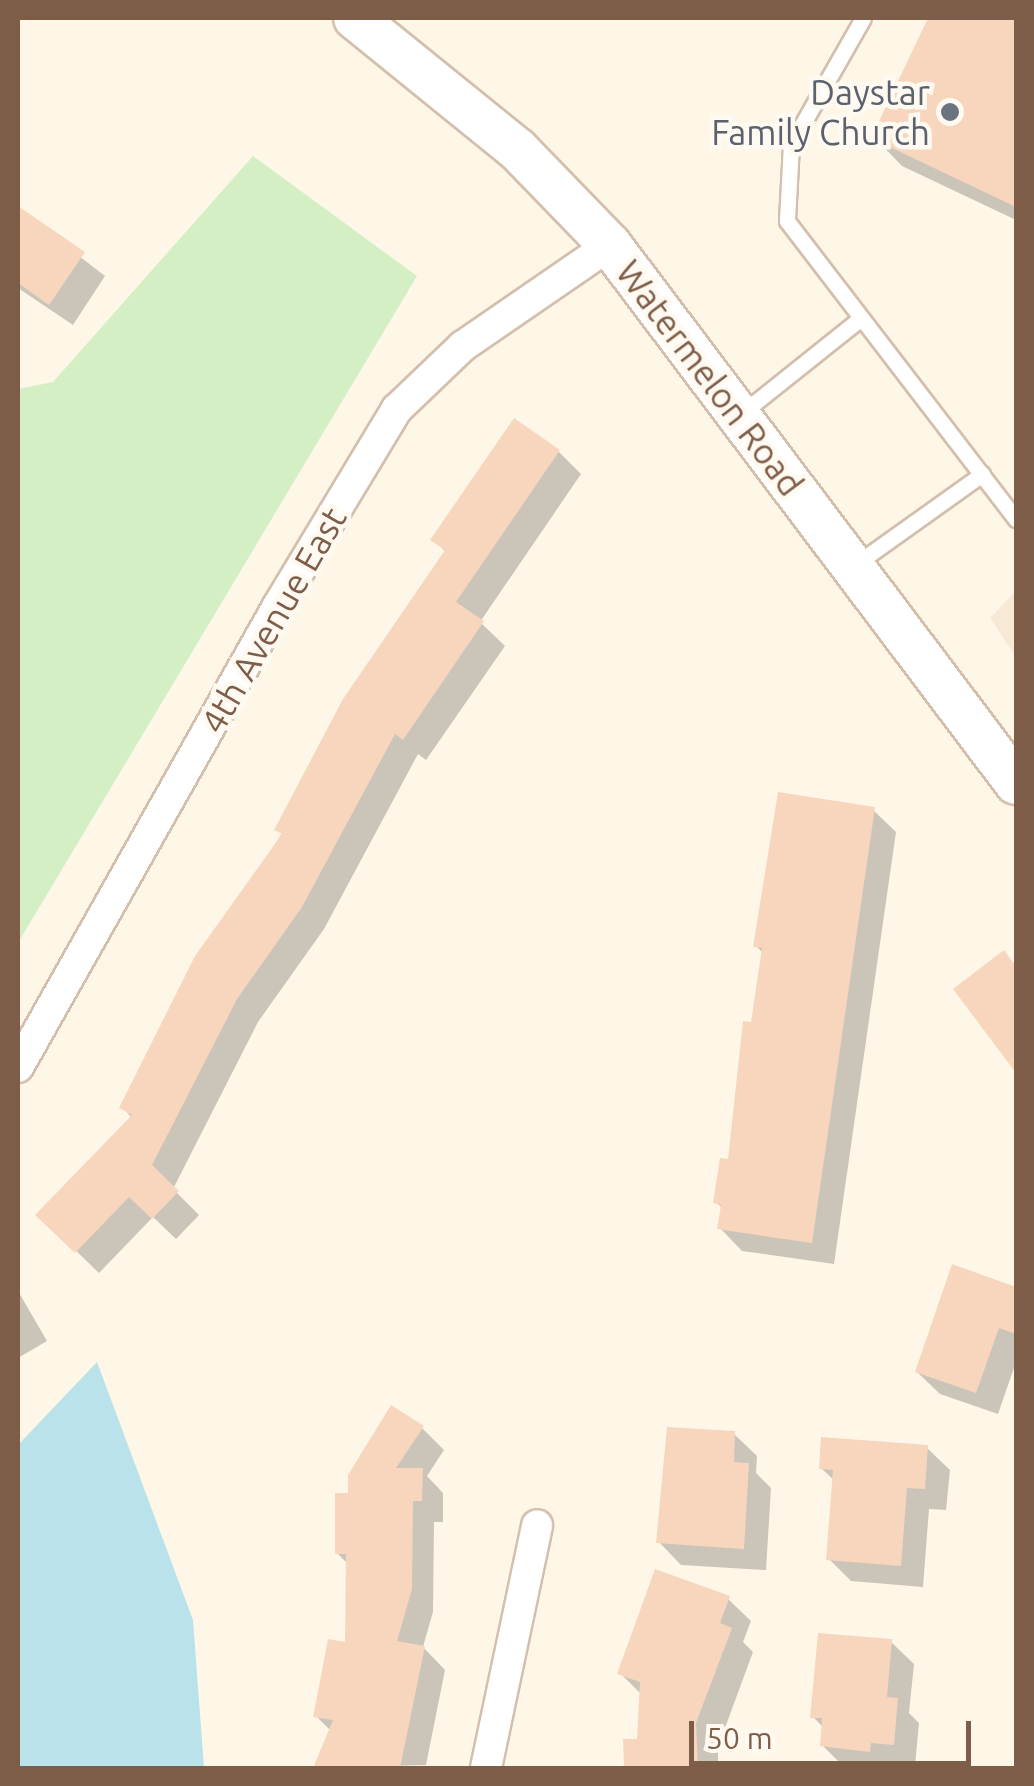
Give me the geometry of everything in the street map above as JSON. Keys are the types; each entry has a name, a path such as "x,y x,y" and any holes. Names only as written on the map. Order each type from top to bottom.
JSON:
{"main road":[{"name":"Watermelon Road","path":"355,18 518,149 610,245 1016,783"}],"street":[{"name":"4th Avenue East","path":"18,1067 397,410 463,346 610,245"},
{"path":"486,1768 537,1525"}],"lane":[{"path":"863,18 791,144 787,221 1016,520"},
{"path":"738,415 861,318"},
{"path":"853,566 982,474"}],"shaded area":[{"path":"1016,591 1016,657 990,618"}],"green space":[{"path":"253,156 417,276 18,943 18,389 53,382"}],"water":[{"path":"97,1362 193,1620 204,1768 18,1768 18,1445"}],"building":[{"name":"Daystar Family Church","path":"928,18 1016,18 1016,207 871,138"},
{"path":"18,206 85,252 49,305 18,283"},
{"path":"514,418 560,450 456,602 484,621 403,740 395,734 302,907 237,999 152,1165 179,1191 152,1219 129,1197 75,1253 35,1215 132,1115 119,1108 195,956 282,834 274,830 343,699 445,550 430,540"},
{"path":"778,792 875,807 812,1243 717,1229 721,1205 713,1203 720,1158 728,1159 743,1021 751,1022 762,948 753,947"},
{"path":"1004,950 1016,967 1016,1073 953,989"},
{"path":"952,1264 1016,1287 1016,1334 999,1328 976,1393 915,1372"},
{"path":"391,1405 424,1426 396,1468 423,1468 422,1501 413,1501 412,1589 397,1641 425,1646 400,1768 313,1768 333,1720 313,1717 328,1639 345,1642 346,1554 335,1554 335,1493 348,1493 348,1475"},
{"path":"667,1427 735,1431 734,1462 749,1463 744,1549 656,1543"},
{"path":"821,1437 928,1445 925,1489 907,1488 901,1566 826,1560 833,1470 819,1469"},
{"path":"655,1569 730,1596 720,1623 732,1628 696,1723 698,1768 624,1768 623,1739 637,1739 640,1682 617,1674"},
{"path":"818,1633 892,1639 887,1697 898,1698 894,1745 871,1743 870,1752 820,1746 822,1718 810,1718"}],"place":[{"name":"Daystar Family Church","path":"950,112"}]}
